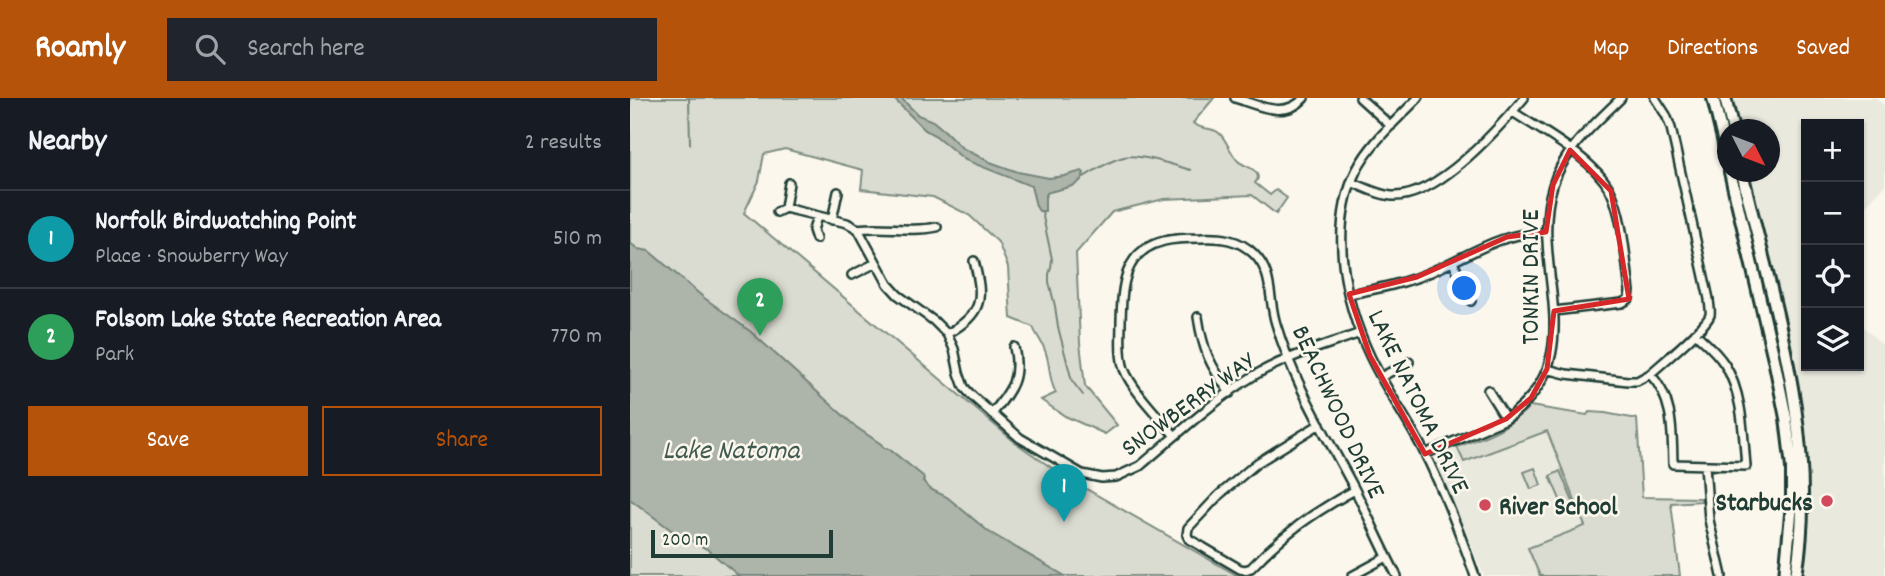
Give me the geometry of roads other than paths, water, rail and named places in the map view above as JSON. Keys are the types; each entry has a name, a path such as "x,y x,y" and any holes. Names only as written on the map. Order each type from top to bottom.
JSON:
{"main road":[{"path":"1713,98 1718,119"},
{"path":"1725,98 1730,119"},
{"path":"1732,182 1786,418 1792,468 1792,504 1785,576"},
{"path":"1744,182 1791,381 1800,436 1803,496 1796,576"}],"street":[{"path":"1235,98 1278,111 1293,107 1304,98"},
{"path":"1360,98 1391,126"},
{"name":"LAKE NATOMA DRIVE","path":"1418,98 1357,168 1343,211 1343,261 1360,334 1425,454 1475,576"},
{"path":"1351,182 1392,196 1412,193 1438,179 1473,154 1524,98"},
{"name":"TONKIN DRIVE","path":"1425,454 1506,419 1531,398 1540,384 1553,346 1554,311 1546,233 1553,185 1570,150 1621,98"},
{"path":"1547,369 1566,374 1637,381 1650,374 1709,317 1709,299 1671,128 1655,98"},
{"path":"1513,112 1591,165 1611,191 1617,208 1629,299 1622,303 1554,311"},
{"path":"785,208 789,183"},
{"path":"832,220 838,192"},
{"path":"777,212 785,208 847,223 858,229 888,284 947,334 967,322 978,303 980,290 974,261"},
{"path":"816,239 813,230 817,217"},
{"path":"858,229 872,227 920,231 937,227"},
{"path":"1349,293 1417,277 1507,237 1546,233"},
{"name":"BEACHWOOD DRIVE","path":"1175,436 1131,382 1122,361 1122,285 1128,268 1144,250 1165,240 1212,237 1234,241 1250,250 1267,274 1275,323 1305,397 1397,576"},
{"path":"1452,261 1471,301"},
{"path":"852,275 876,263"},
{"path":"1198,317 1202,344 1210,363 1230,393"},
{"path":"1650,374 1662,389 1669,407 1673,464 1746,466 1734,384 1718,355 1695,332"},
{"name":"SNOWBERRY WAY","path":"947,334 954,348 964,387 971,396 1020,438 1082,474 1102,478 1115,477 1140,466 1256,375 1289,359 1360,334"},
{"path":"992,414 1014,384 1017,362 1014,346"},
{"path":"1381,377 1409,362"},
{"path":"1488,390 1506,419"},
{"path":"1320,424 1257,463 1219,495 1188,528 1189,539 1245,570 1251,568 1304,519 1355,490"},
{"path":"1705,465 1709,520 1722,576"},
{"path":"1352,576 1387,557"}],"water":[{"path":"893,98 901,98 918,115 933,121 962,148 990,162 1018,172 1049,178 1082,171 1082,178 1074,185 1047,193 1045,211 1039,211 1031,186 965,160 925,130"},
{"name":"Lake Natoma","path":"630,243 638,249 649,251 703,297 750,331 856,427 923,476 923,481 930,489 947,497 989,532 1065,576 739,576 707,549 671,530 630,499"}],"waterway":[{"path":"689,98 690,144"},
{"path":"1084,177 1114,160 1131,156 1191,170"},
{"path":"1042,212 1052,259 1049,282 1058,327 1072,381 1083,395"}],"place":[{"name":"Folsom Lake State Recreation Area","path":"760,336"},
{"name":"Starbucks","path":"1827,501"},
{"name":"River School","path":"1485,505"},
{"name":"Norfolk Birdwatching Point","path":"1064,522"}]}
